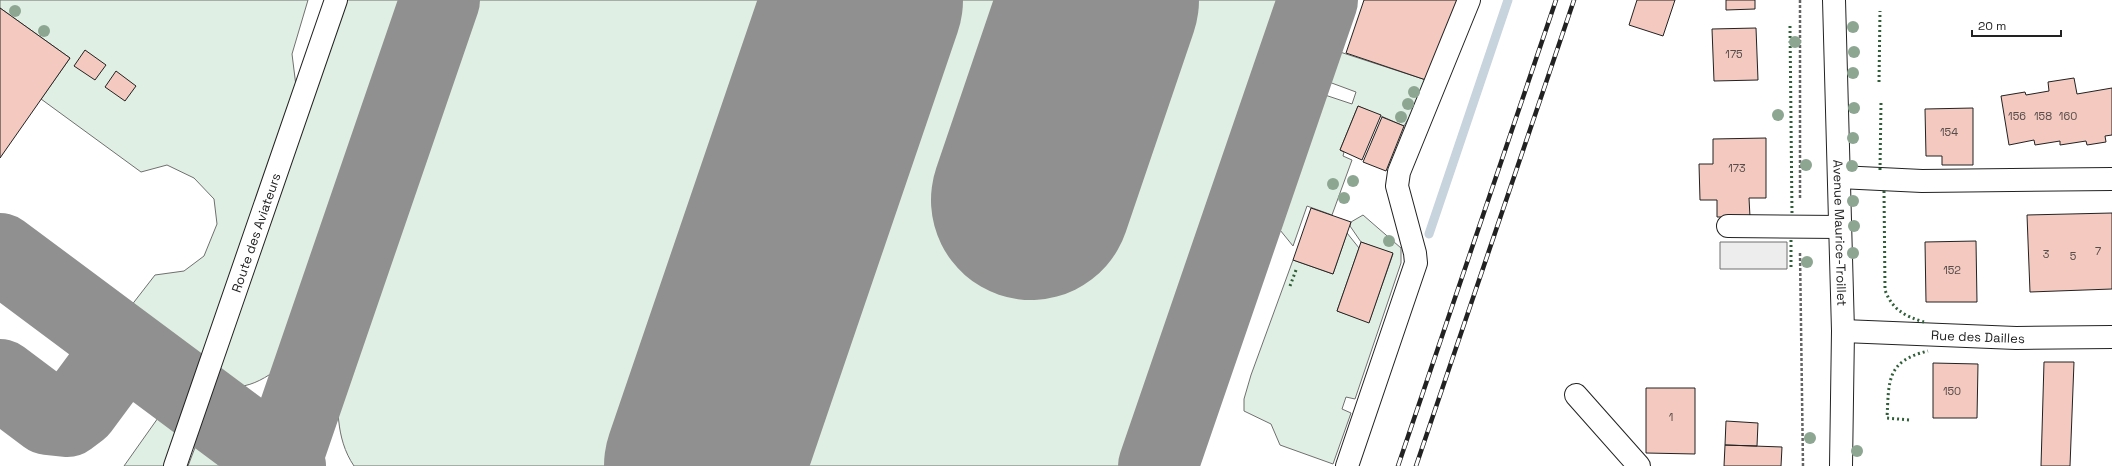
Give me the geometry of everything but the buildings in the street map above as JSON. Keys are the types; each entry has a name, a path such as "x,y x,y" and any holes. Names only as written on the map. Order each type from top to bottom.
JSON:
{"street":[{"name":"Route des Aviateurs","path":"175,466 336,0"},
{"path":"1347,466 1416,263 1415,253 1397,186 1399,172 1470,0"},
{"name":"Avenue Maurice-Troillet","path":"1834,0 1843,331 1841,466"},
{"path":"1839,178 1922,181 2112,179"},
{"path":"1728,226 1840,227"},
{"name":"Rue des Dailles","path":"1843,331 2016,338 2112,337"},
{"path":"1576,395 1639,466"}],"green space":[{"path":"0,0 308,0 292,54 296,86 205,357 189,361 124,315 155,275 184,271 204,256 217,224 214,199 194,178 167,165 141,172 41,99 70,58 0,8"},
{"path":"346,0 417,0 294,356 260,380 240,386 230,386 221,382 220,366"},
{"path":"467,0 768,0 608,466 354,466 343,444 340,432 338,408 339,371"},
{"path":"958,0 1297,0 1136,466 799,466"},
{"path":"1340,52 1426,80 1414,109 1404,126 1358,106 1340,150 1344,152 1343,156 1352,160 1332,215 1307,206 1293,246 1280,230 1289,204 1286,202 1325,95 1352,104 1356,92 1329,82"},
{"path":"1363,215 1401,248 1401,263 1355,399 1346,397 1342,409 1351,413 1333,464 1280,445 1271,424 1244,411 1244,399 1251,375 1293,260 1333,274 1347,233 1359,248 1337,311 1369,322 1393,254 1361,242 1350,226 1351,222"},
{"path":"170,401 180,414 181,425 167,466 124,466"},
{"path":"209,427 222,436 237,466 188,466 202,429"}],"shaded area":[{"path":"1720,242 1787,242 1787,269 1720,269"}],"waterway":[{"path":"1429,234 1508,0"}],"taxiway":[{"path":"280,466 440,0"},
{"path":"1158,466 1318,0"},
{"path":"0,253 286,466"},
{"path":"0,379 48,415 67,417 79,408 119,354 130,351 146,362"}],"runway":[{"path":"704,466 863,0"},
{"path":"1031,200 1099,0"}],"railway":[{"path":"1398,466 1556,0"},
{"path":"1416,466 1574,0"}],"hedge":[{"path":"1879,82 1880,11"},
{"path":"1790,26 1792,214"},
{"path":"1880,170 1881,102"},
{"path":"1884,191 1885,290 1895,307 1910,317 1924,322"},
{"path":"1791,240 1791,269"},
{"path":"1290,286 1296,270"},
{"path":"1909,420 1887,418 1888,393 1892,374 1904,360 1928,351"}]}
